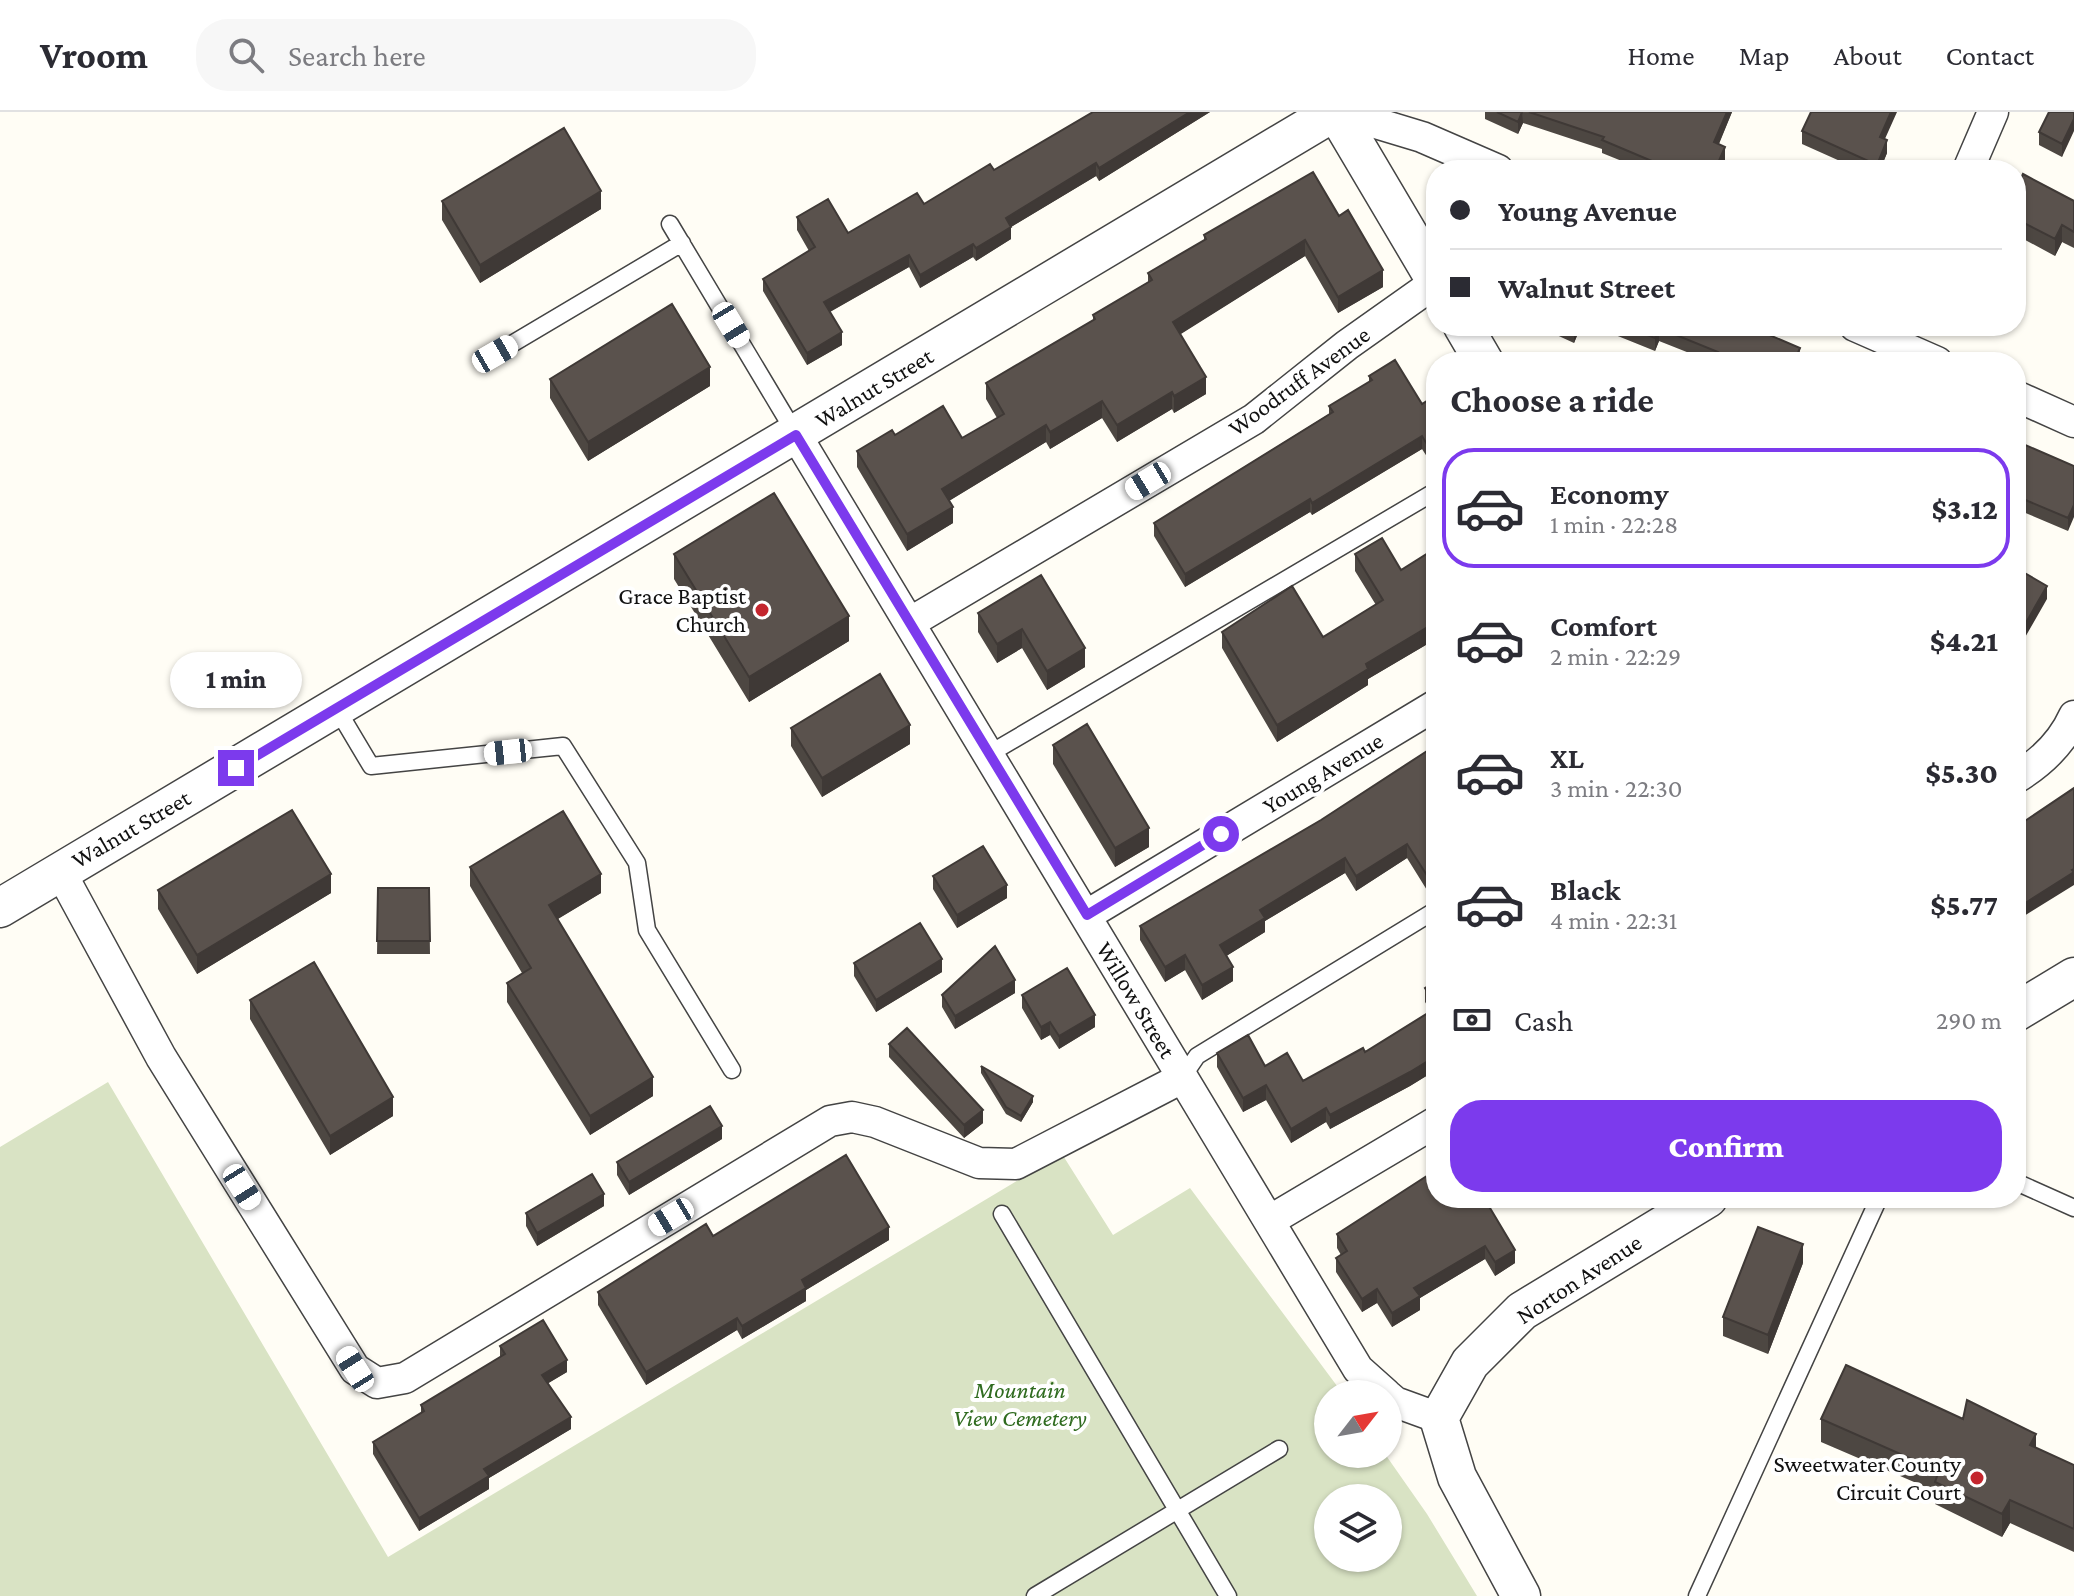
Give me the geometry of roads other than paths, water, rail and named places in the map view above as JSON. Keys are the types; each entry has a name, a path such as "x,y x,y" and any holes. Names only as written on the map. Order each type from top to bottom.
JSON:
{"street":[{"path":"1337,112 1428,124 1483,160"},
{"path":"1337,112 1426,264"},
{"name":"Walnut Street","path":"0,908 1337,112"},
{"path":"1972,160 1993,112"},
{"name":"Woodruff Avenue","path":"911,622 1254,419 1347,345 1426,288"},
{"path":"1894,344 1913,352"},
{"path":"2026,400 2074,422"},
{"name":"Willow Street","path":"796,435 1358,1369 1370,1380"},
{"name":"Young Avenue","path":"1087,915 1426,711"},
{"path":"2026,772 2036,766 2065,735 2074,716"},
{"path":"60,871 161,1057 355,1369 377,1383 405,1378 830,1121 852,1117 875,1122 979,1163 1016,1164 1182,1078"},
{"path":"2026,1006 2074,977"},
{"path":"1269,1221 1426,1128"},
{"name":"Norton Avenue","path":"1439,1418 1470,1363 1522,1311 1692,1208"},
{"name":"Willow Street","path":"1402,1405 1439,1418"},
{"path":"1439,1418 1457,1477 1525,1594"}],"lane":[{"path":"670,224 796,435"},
{"path":"495,354 682,243"},
{"path":"989,754 1426,497"},
{"path":"337,709 371,766 563,746 637,863 647,930 732,1070"},
{"path":"1182,1078 1197,1056 1426,916"},
{"path":"2026,1186 2074,1208"},
{"path":"1697,1596 1874,1208"},
{"path":"1002,1214 1228,1596"},
{"path":"1035,1596 1279,1449"}],"place":[{"name":"Grace Baptist Church","path":"762,610"},
{"name":"Sweetwater County Circuit Court","path":"1977,1478"}],"park label":[{"name":"Mountain View Cemetery","path":"1020,1404"}]}
